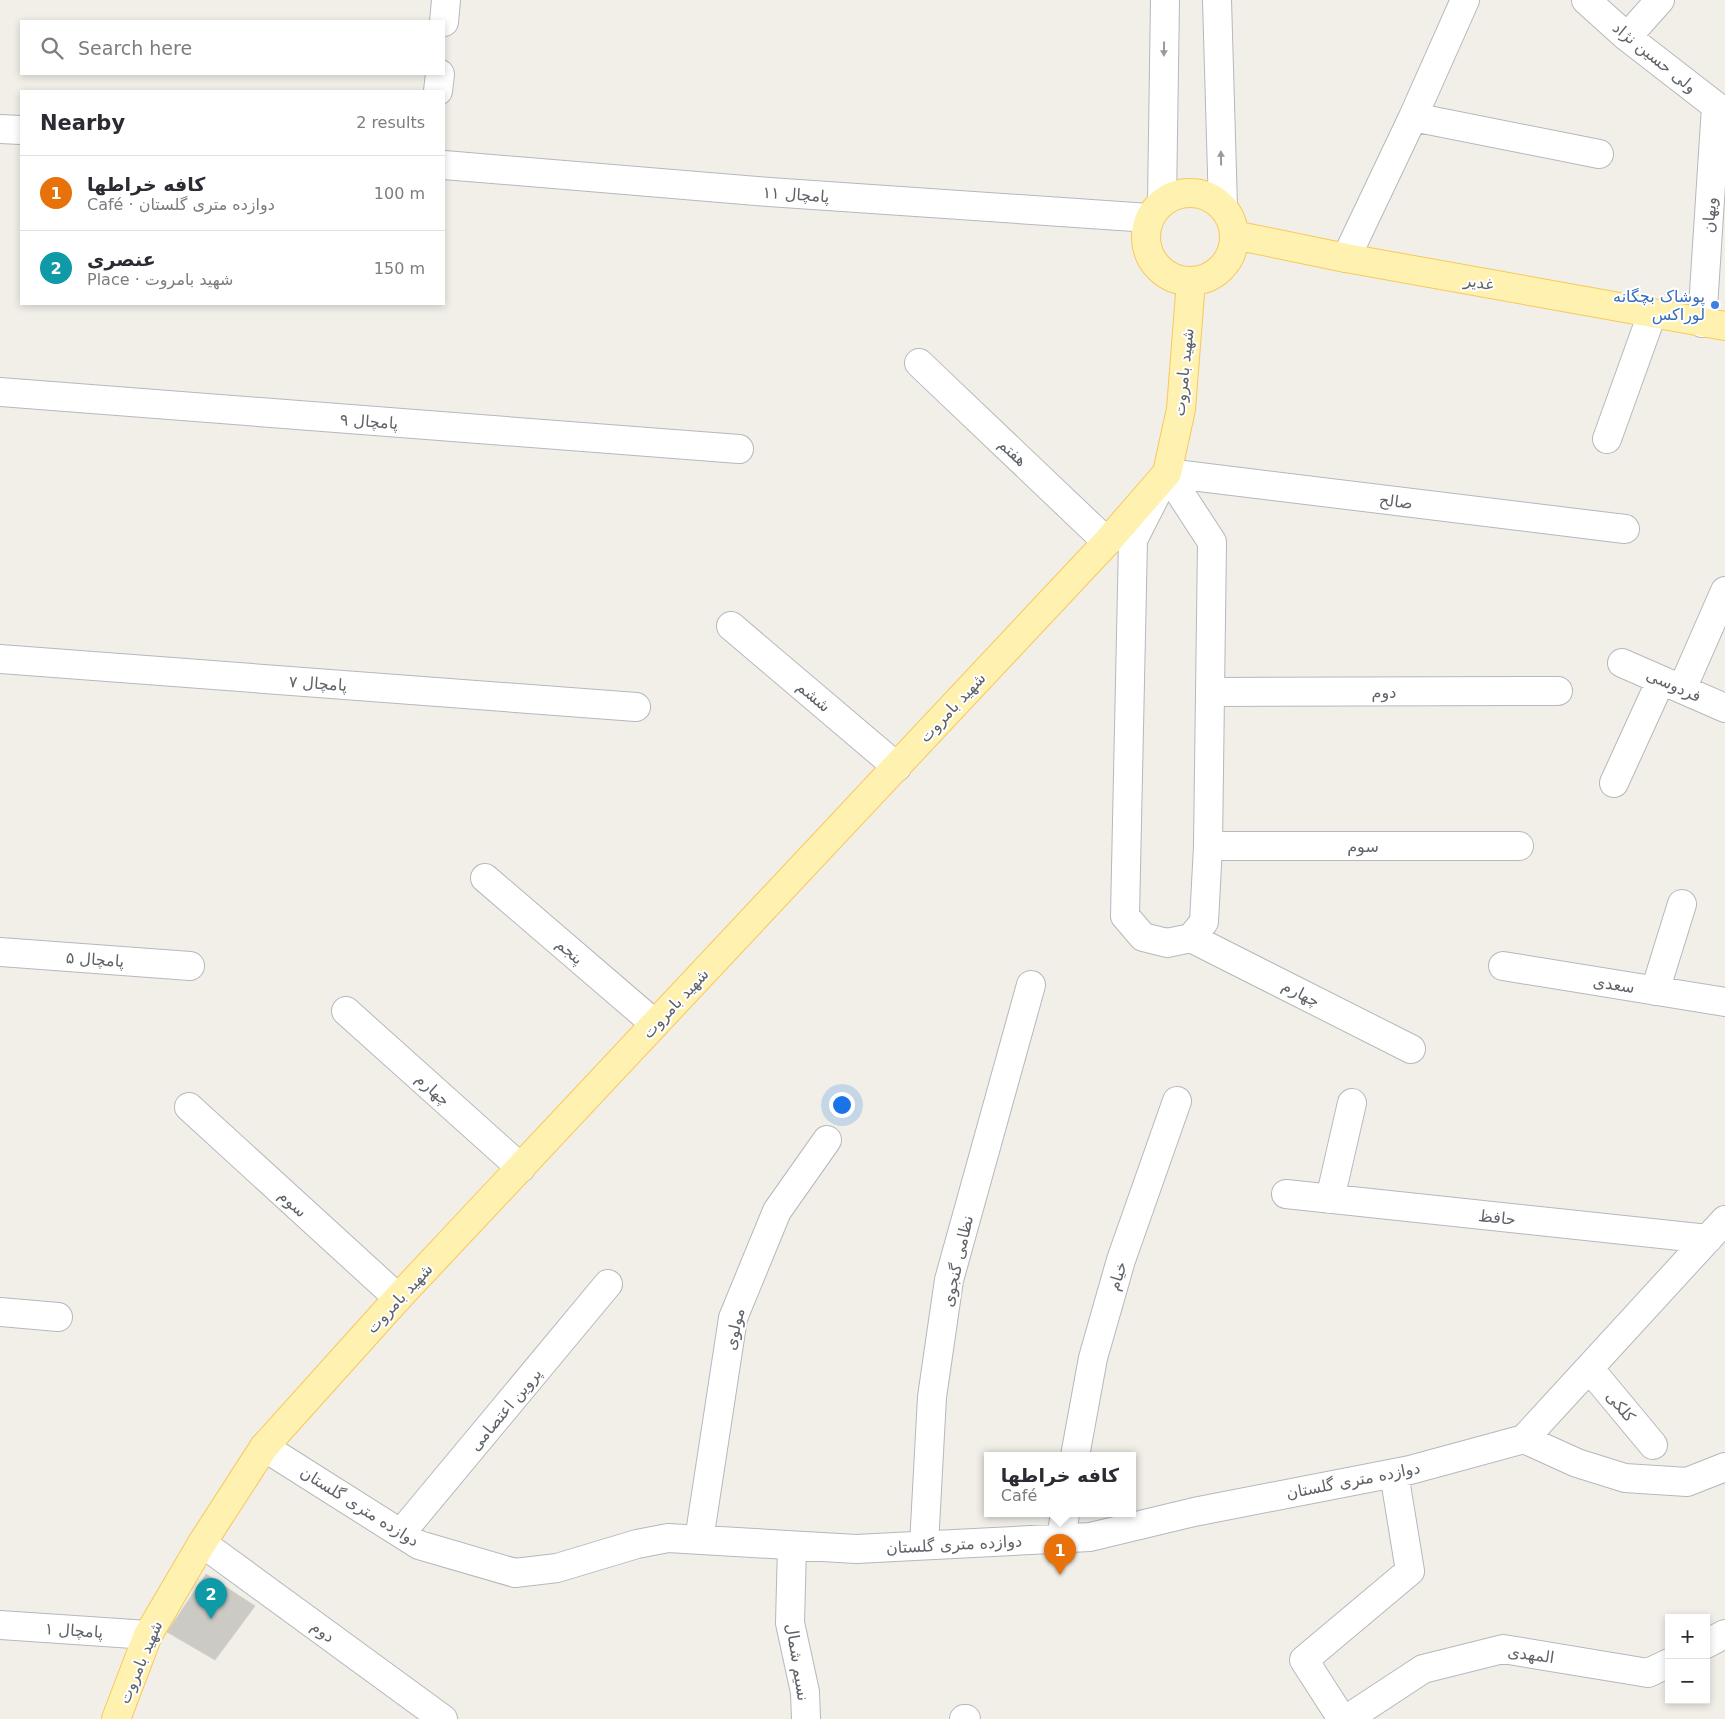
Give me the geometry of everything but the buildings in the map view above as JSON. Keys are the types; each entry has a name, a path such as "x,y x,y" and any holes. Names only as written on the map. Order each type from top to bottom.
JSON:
{"main road":[{"path":"1182,193 1204,195 1223,207 1231,220 1234,235 1231,252 1222,267 1208,278 1191,281 1170,277 1153,262 1145,240 1156,210 1182,193"},
{"name":"غدیر","path":"1234,235 1346,258 1713,324"},
{"name":"شهید بامروت","path":"116,1719 148,1635 202,1543 264,1447 398,1298 1107,542 1167,473 1181,408 1191,281"}],"street":[{"path":"444,20 446,0"},
{"path":"1156,210 1165,0"},
{"path":"1218,0 1223,207"},
{"path":"1346,258 1413,117 1465,0"},
{"name":"ولی حسین نژاد","path":"1586,0 1627,37 1721,110"},
{"path":"1627,37 1660,0"},
{"path":"438,90 440,75"},
{"name":"ویهان","path":"1713,324 1721,110"},
{"path":"1413,117 1599,154"},
{"path":"0,129 20,130"},
{"name":"پامچال ۱۱","path":"445,165 769,192 1156,210"},
{"path":"1607,439 1652,314"},
{"name":"هفتم","path":"919,363 1107,542"},
{"name":"پامچال ۹","path":"0,392 739,449"},
{"path":"1167,473 1212,542 1210,692 1208,846 1204,922 1191,938 1167,943 1143,937 1125,916 1133,540 1167,473"},
{"name":"صالح","path":"1167,473 1625,529"},
{"path":"1614,783 1725,591"},
{"name":"ششم","path":"731,626 897,767"},
{"name":"پامچال ۷","path":"0,659 636,707"},
{"name":"فردوسی","path":"1622,663 1725,708"},
{"name":"دوم","path":"1210,692 1558,691"},
{"name":"سوم","path":"1208,846 1519,846"},
{"name":"پنجم","path":"485,878 656,1024"},
{"path":"1655,991 1682,904"},
{"name":"چهارم","path":"1191,938 1411,1049"},
{"name":"پامچال ۵","path":"0,952 190,966"},
{"name":"سعدی","path":"1503,966 1725,1002"},
{"name":"نظامی گنجوی","path":"924,1545 932,1398 949,1280 1031,985"},
{"name":"چهارم","path":"346,1011 521,1168"},
{"name":"خیام","path":"1076,1452 1093,1358 1121,1260 1177,1100"},
{"path":"1330,1199 1352,1102"},
{"name":"سوم","path":"189,1107 398,1298"},
{"name":"مولوی","path":"699,1540 733,1318 777,1211 827,1140"},
{"name":"حافظ","path":"1286,1194 1716,1229"},
{"path":"1716,1229 1524,1439 1577,1463 1625,1478 1687,1482 1725,1466"},
{"name":"پروین اعتصامی","path":"401,1533 608,1284"},
{"path":"0,1312 58,1317"},
{"name":"کلکی","path":"1589,1368 1653,1445"},
{"name":"دوازده متری گلستان","path":"264,1447 419,1545 515,1573 557,1568 637,1544 668,1538 856,1550 924,1545 1063,1526 1090,1537 1194,1512 1394,1473 1482,1452 1524,1439"},
{"path":"1342,1719 1304,1660 1410,1571 1394,1473"},
{"name":"دوم","path":"202,1543 443,1719"},
{"name":"نسیم شمال","path":"792,1546 790,1623 805,1692 806,1719"},
{"name":"پامچال ۱","path":"0,1625 148,1635"},
{"path":"1710,1642 1725,1634"},
{"name":"المهدی","path":"1347,1719 1423,1669 1503,1649 1648,1673 1665,1665"}],"place":[{"name":"پوشاک بچگانه لوراکس","path":"1715,305"},
{"name":"کافه خراطها","path":"1060,1575"},
{"name":"عنصری","path":"211,1619"}]}
